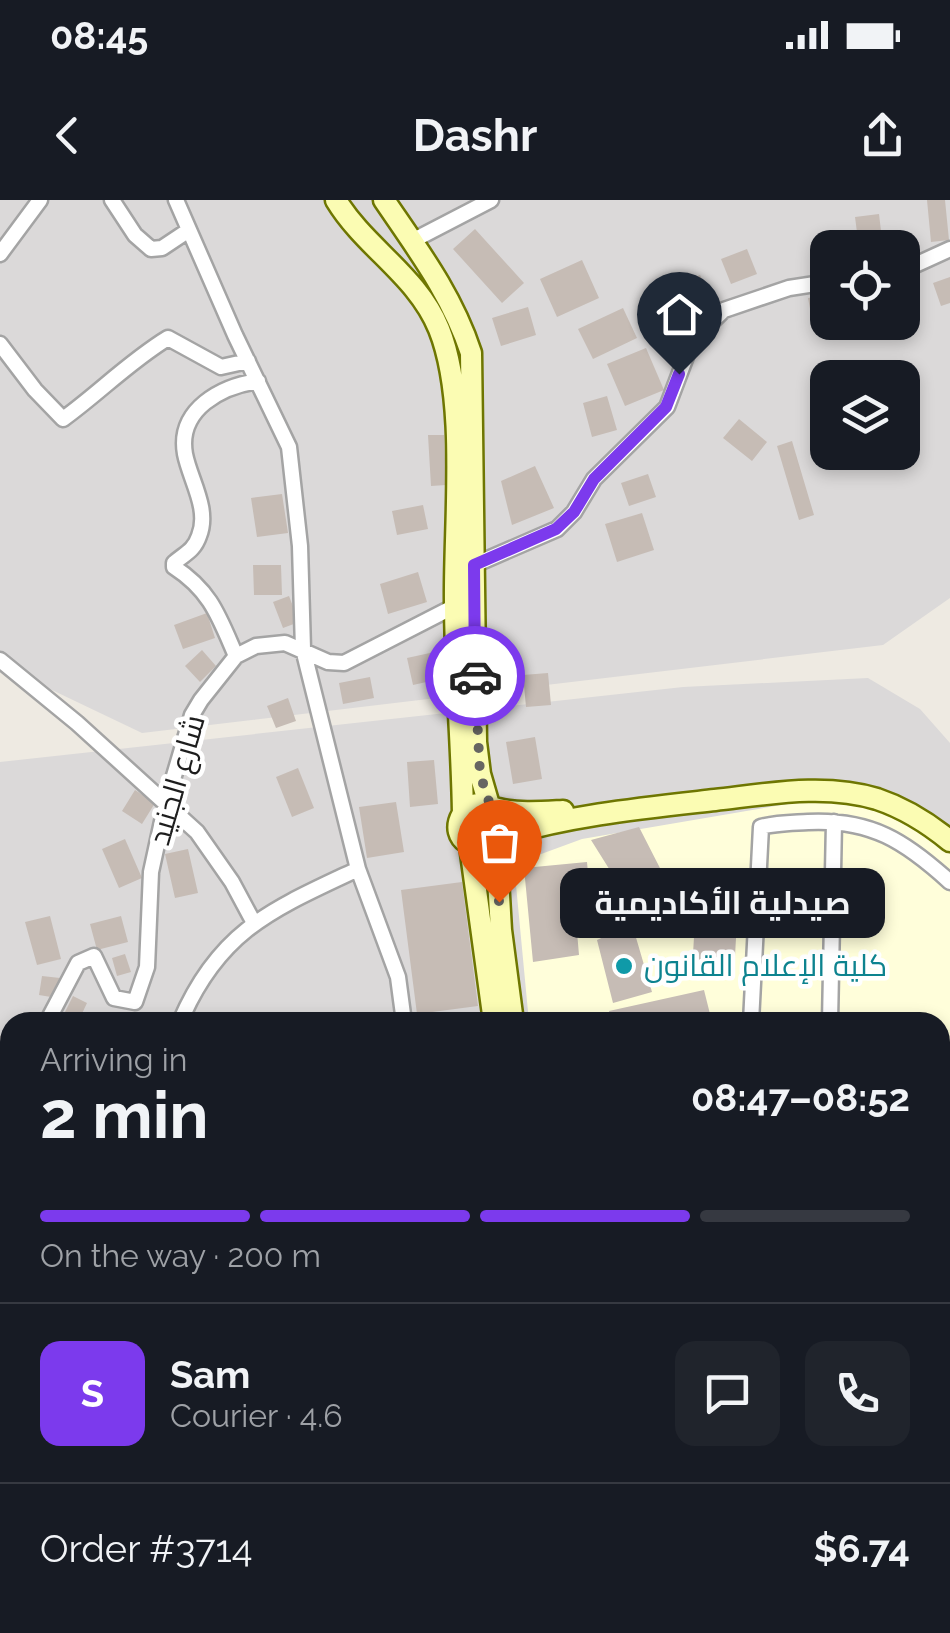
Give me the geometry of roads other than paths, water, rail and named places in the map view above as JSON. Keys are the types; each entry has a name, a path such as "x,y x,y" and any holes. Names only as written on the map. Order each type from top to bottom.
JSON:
{"main road":[{"path":"336,200 350,224 416,288 438,328 452,370 463,814 459,828 470,846 493,1012"},
{"path":"376,246 366,227 365,213 386,203 445,289 471,353 476,742 480,774 493,807 504,822 499,840 501,930 512,1012"},
{"path":"470,846 485,849 536,826 645,808 800,791 876,799 898,808 950,841"},
{"path":"463,814 475,805 546,812 645,808"}],"street":[{"path":"0,254 40,200"},
{"path":"112,200 118,214 148,248 162,248 189,230"},
{"path":"176,200 286,437 300,546 303,650 358,869 398,978 403,1012"},
{"path":"412,241 491,200"},
{"path":"920,262 950,249"},
{"path":"474,565 556,529 574,512 594,479 666,407 692,341 724,310 810,285"},
{"path":"0,344 63,419 98,394 141,354 168,338 221,367 248,361"},
{"path":"258,381 219,391 191,420 184,448 197,490 202,528 192,550 174,565 198,582 214,605 236,656 266,643 285,643 328,662 352,662 455,606"},
{"name":"شارع الجنيد","path":"52,1012 78,963 94,956 114,998 135,1002 146,967 151,872 166,803 196,706 236,656"},
{"path":"0,660 197,832 232,882 254,923"},
{"path":"830,1012 834,822"},
{"path":"750,1012 759,830 764,825 860,824 884,833 950,882"},
{"path":"185,1012 206,970 231,940 254,923 358,869"}],"place":[{"name":"صيدلية الأكاديمية","path":"499,902"},
{"name":"كلية الإعلام القانون","path":"624,966"}]}
